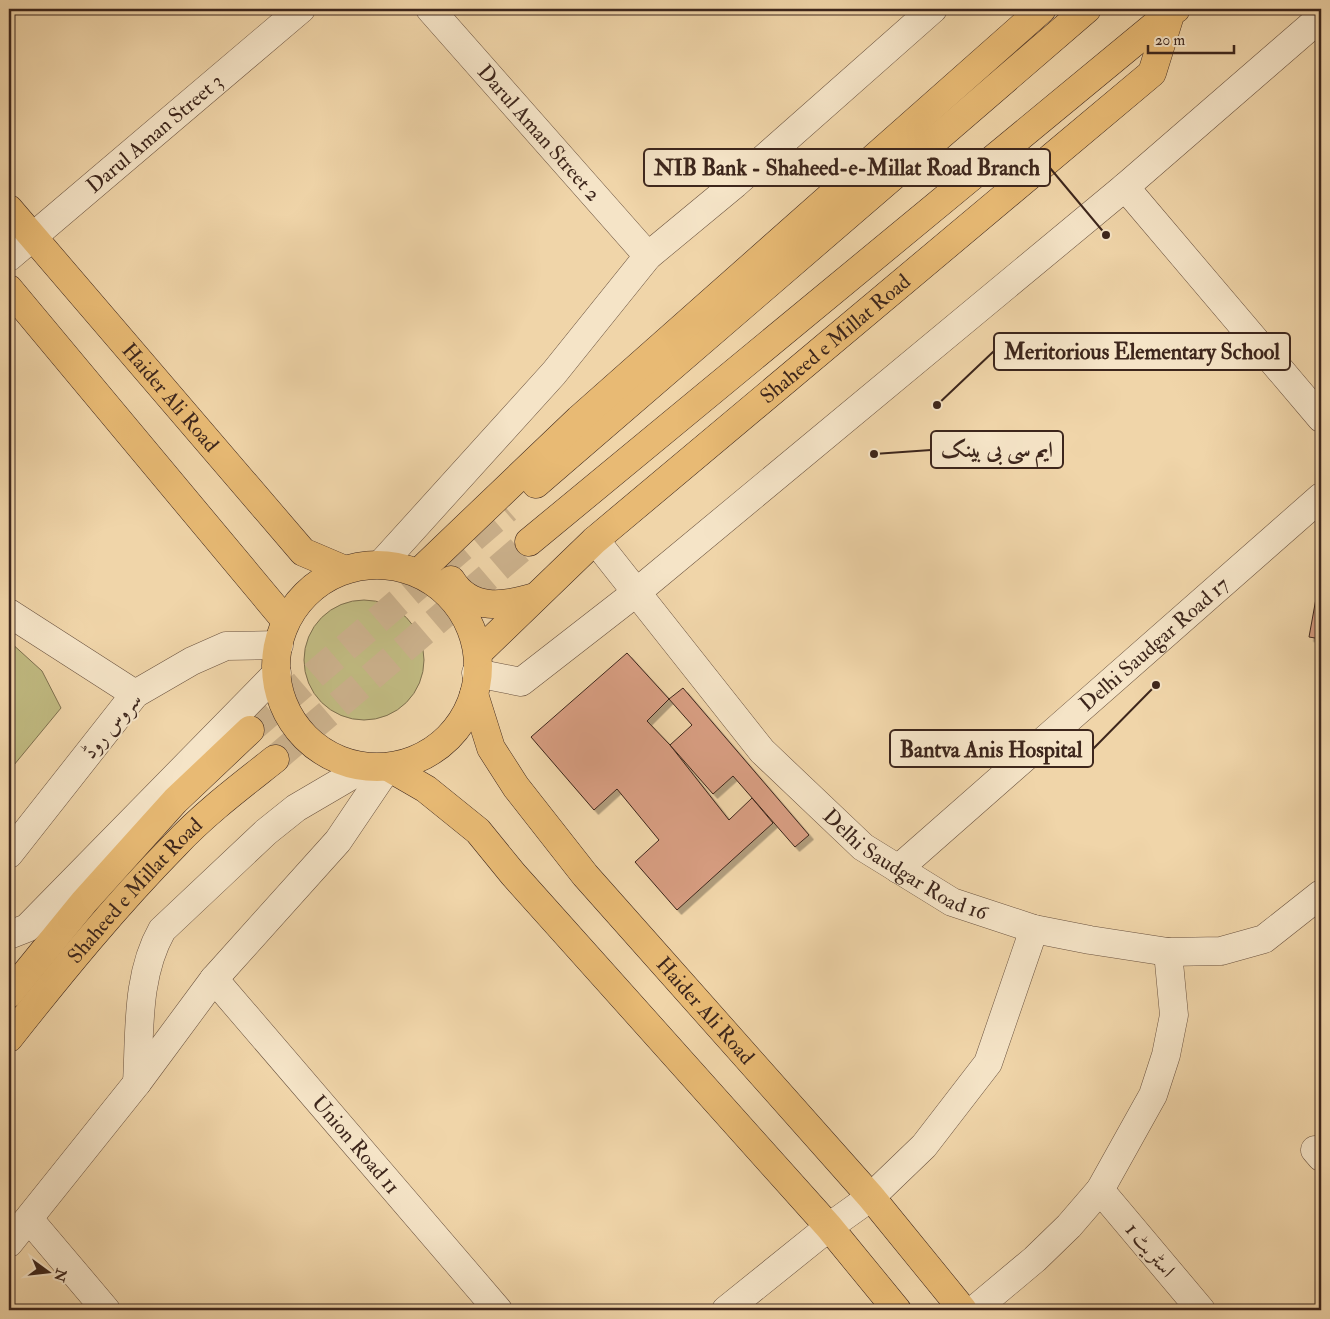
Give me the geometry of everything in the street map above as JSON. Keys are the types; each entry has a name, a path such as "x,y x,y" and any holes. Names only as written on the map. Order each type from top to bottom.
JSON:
{"main road":[{"path":"418,573 579,419 1042,9"},
{"path":"507,509 1087,9"},
{"name":"Shaheed e Millat Road","path":"476,674 536,597 595,540 1152,73 1174,10"},
{"name":"Shaheed e Millat Road","path":"529,542 1174,10"},
{"name":"Haider Ali Road","path":"9,209 303,552 343,569"},
{"path":"9,289 282,632"},
{"path":"448,545 444,555 446,572 456,588 473,601 492,605 508,605 536,597"},
{"name":"Haider Ali Road","path":"382,563 418,573 448,593 468,620 476,674 491,748 516,787 585,875 871,1198 963,1310"},
{"path":"382,563 343,569 310,589 282,632 277,673 287,714 309,742 339,761 377,767 426,789 478,830 513,874 829,1227 897,1310"},
{"path":"377,767 417,759 442,744 462,721 476,674"},
{"name":"Shaheed e Millat Road","path":"9,994 84,902 175,801 250,730"},
{"name":"Shaheed e Millat Road","path":"9,1038 92,935 176,844 238,788 275,759"}],"street":[{"name":"Darul Aman Street 3","path":"9,257 32,235 301,9"},
{"name":"Darul Aman Street 2","path":"430,9 648,256"},
{"path":"382,563 554,373 648,256 735,184 933,9"},
{"path":"476,674 521,682 638,591 1125,187 1321,17"},
{"path":"1125,187 1321,418"},
{"name":"Delhi Saudgar Road 17","path":"898,869 1321,497"},
{"name":"Delhi Saudgar Road 16","path":"595,540 638,591 762,750 863,847 952,902 1034,929 1168,952 1221,951 1264,939 1321,894"},
{"path":"9,613 136,694"},
{"name":"سروس روڈ","path":"9,854 136,694 192,661 226,646 282,632"},
{"path":"9,935 27,928 277,673"},
{"path":"9,1243 137,1083 214,979 338,841 377,767"},
{"path":"137,1083 144,973 151,949 162,930 296,808 377,767"},
{"path":"726,1310 829,1227 871,1198 924,1146 988,1063 1034,929"},
{"path":"974,1310 1036,1259 1069,1226 1100,1190 1154,1095 1166,1055 1174,1015 1168,952"},
{"name":"Union Road 11","path":"214,979 498,1310"},
{"name":"اسٹریٹ 1","path":"1100,1190 1201,1310"},
{"path":"29,1219 106,1310"}],"shaded area":[{"path":"364,600 376,601 387,605 397,610 406,618 414,627 419,637 423,648 423,672 419,683 414,693 406,702 397,710 387,715 376,719 364,720 352,719 341,715 331,710 322,702 314,693 309,683 305,672 304,660 305,648 309,637 314,627 322,618 331,610 341,605 352,601"},
{"path":"9,641 42,671 61,708 9,771"}],"building":[{"path":"1321,571 1321,639 1309,637"},
{"path":"627,653 669,699 647,721 670,745 729,820 752,798 773,823 677,910 635,862 659,840 617,789 594,810 531,737"},
{"path":"683,688 809,835 795,847 733,776 713,794 670,745 692,725 669,699"}],"tunnel":[{"path":"250,730 507,509"},
{"path":"275,759 529,542"}],"place":[{"name":"NIB Bank - Shaheed-e-Millat Road Branch","path":"1106,235"},
{"name":"Meritorious Elementary School","path":"937,405"},
{"name":"ایم سی بی بینک","path":"874,454"},
{"name":"Bantva Anis Hospital","path":"1156,685"}]}
